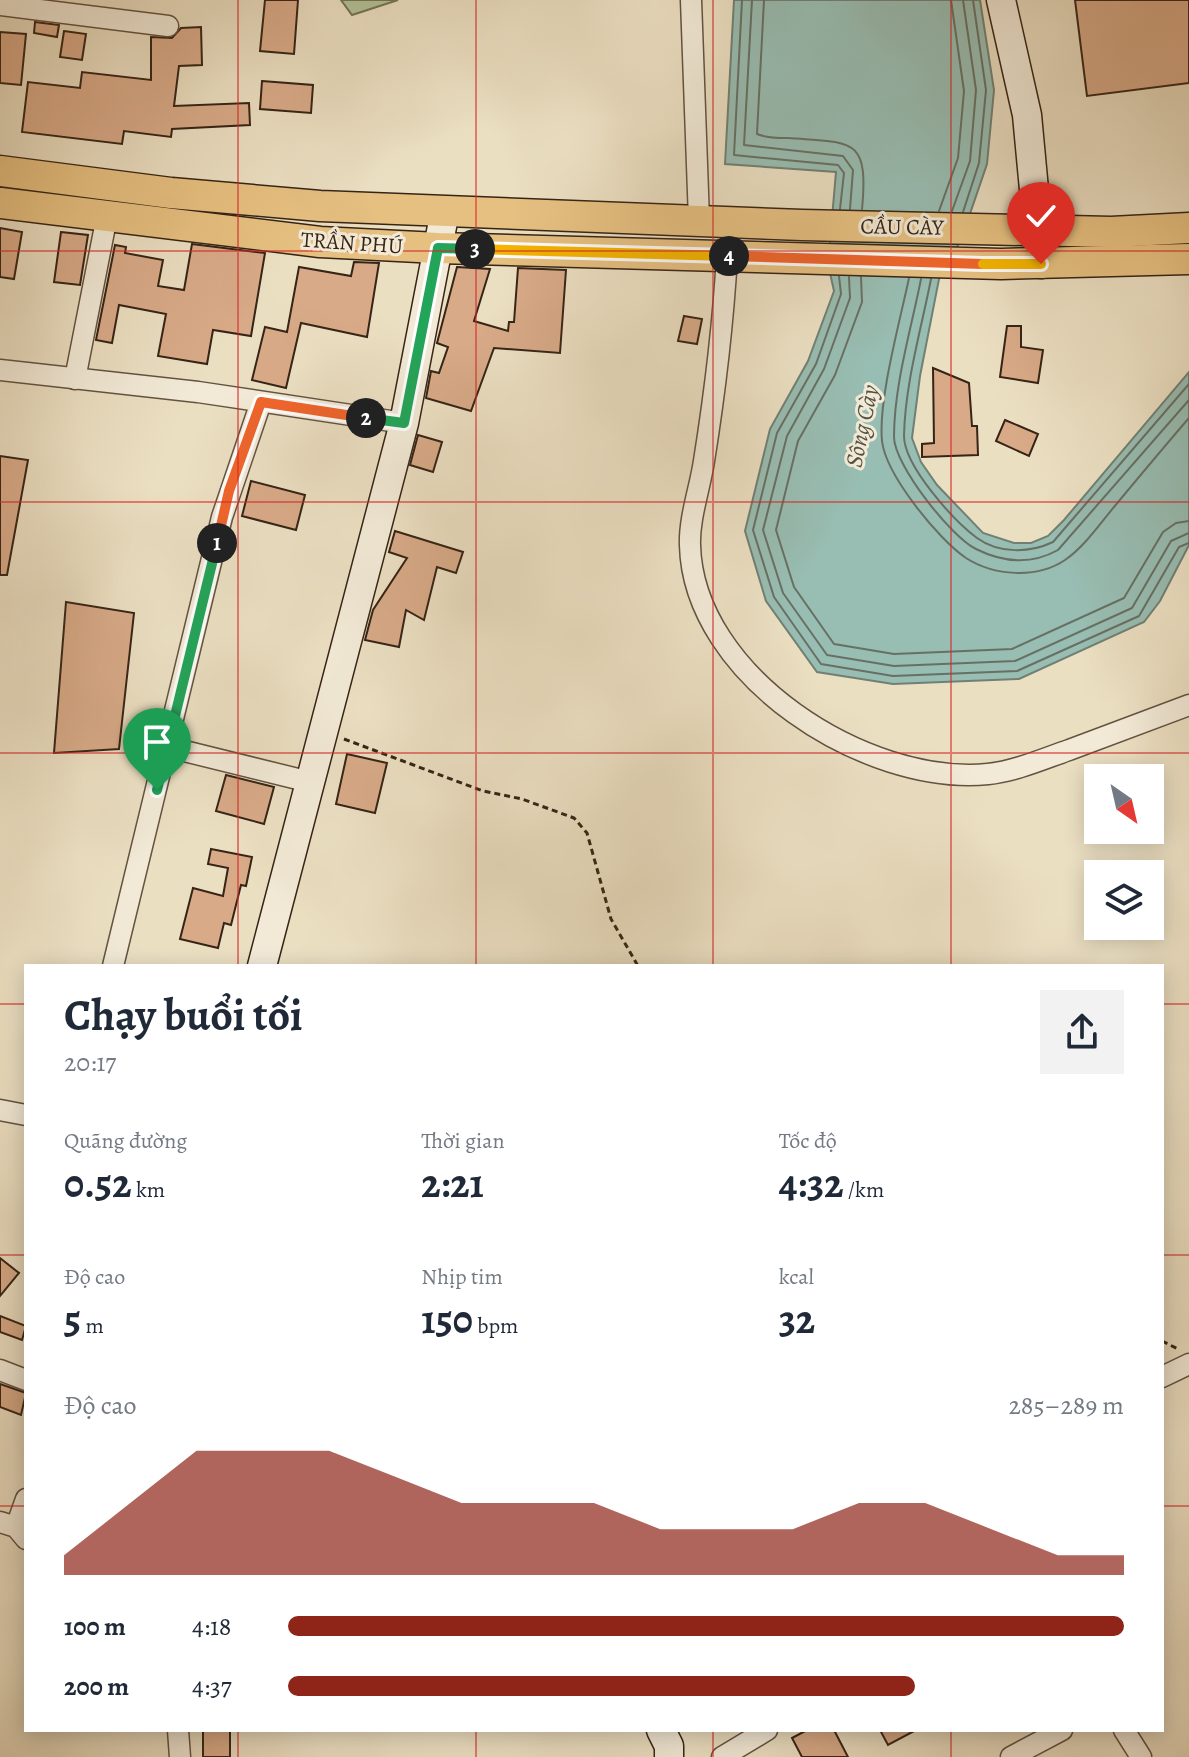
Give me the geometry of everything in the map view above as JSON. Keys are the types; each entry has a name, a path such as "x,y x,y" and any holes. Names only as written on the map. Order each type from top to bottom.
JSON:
{"main road":[{"name":"TRẦN PHÚ","path":"0,171 252,202 802,225"},
{"name":"TRẦN PHÚ","path":"0,203 320,242 802,261"},
{"name":"CẦU CÀY","path":"802,225 1111,232 1189,228"},
{"name":"CẦU CÀY","path":"802,261 1041,264 1189,259"}],"street":[{"path":"691,0 699,220"},
{"path":"1001,0 1027,115 1041,264"},
{"path":"0,5 168,26"},
{"path":"263,964 404,423 445,211"},
{"path":"75,379 107,216"},
{"path":"727,256 721,353 689,542 693,576 706,615 745,667 772,694 792,713 859,750 932,772 959,775 1018,768 1189,705"},
{"path":"0,370 198,392 404,423"},
{"path":"114,964 222,517 261,402"},
{"path":"168,747 310,782"},
{"path":"0,1110 24,1115"},
{"path":"1164,1376 1189,1364"},
{"path":"0,1370 24,1379"},
{"path":"14,1529 24,1504"},
{"path":"178,1732 180,1757"},
{"path":"722,1757 764,1732"},
{"path":"1011,1757 1058,1732"},
{"path":"1125,1732 1141,1757"}],"path":[{"path":"324,728 397,761 574,818 587,833 611,919 637,964"},
{"path":"1164,1342 1189,1354"}],"green space":[{"path":"341,0 398,0 352,15"}],"water":[{"name":"Sông Cày","path":"734,0 980,0 994,90 987,164 961,240 939,279 920,376 912,438 921,462 937,485 983,533 1014,543 1031,543 1048,536 1064,520 1189,372 1189,545 1160,601 1144,622 1019,679 893,684 817,672 766,601 745,531 770,429 808,361 834,291 828,264 836,172 725,164"}],"building":[{"path":"265,0 298,0 294,54 260,51"},
{"path":"1075,0 1189,0 1189,83 1087,96"},
{"path":"35,22 59,25 57,37 34,33"},
{"path":"201,27 202,65 179,66 174,106 249,103 250,125 172,129 171,137 124,131 122,144 22,132 28,82 80,88 82,72 151,80 151,37 172,38 181,28"},
{"path":"64,31 86,34 82,60 60,57"},
{"path":"0,32 26,34 21,85 0,83"},
{"path":"262,81 313,85 311,113 260,109"},
{"path":"0,228 22,232 14,279 0,277"},
{"path":"61,232 88,235 80,285 54,282"},
{"path":"192,244 265,253 251,336 213,330 207,364 158,356 166,314 119,305 112,343 96,340 115,245 126,247 125,253 163,260 158,286 184,290"},
{"path":"354,262 379,263 367,337 301,323 286,388 252,380 265,327 287,332 299,267 351,276"},
{"path":"457,267 490,269 474,321 508,331 509,322 514,322 518,268 566,270 560,353 494,348 471,411 426,398 431,371 439,373 448,347 437,343"},
{"path":"684,316 702,319 697,344 678,341"},
{"path":"1007,326 1021,326 1021,347 1043,350 1038,383 1000,377"},
{"path":"933,368 969,383 972,426 977,426 978,455 922,457 922,444 934,443"},
{"path":"1005,420 1038,434 1029,456 996,441"},
{"path":"418,435 442,442 433,472 410,465"},
{"path":"0,456 28,460 7,575 0,575"},
{"path":"251,481 305,495 296,530 242,516"},
{"path":"395,531 463,552 456,573 437,567 424,620 406,610 399,647 365,640 373,610 407,558 389,552"},
{"path":"66,602 134,613 119,749 54,753"},
{"path":"347,754 387,763 375,813 336,804"},
{"path":"226,775 274,787 264,824 216,811"},
{"path":"211,849 252,857 246,886 241,885 231,925 224,923 218,948 180,939 193,888 223,896 228,868 208,864"},
{"path":"0,1258 19,1273 0,1296"},
{"path":"0,1316 24,1325 22,1340 0,1332"},
{"path":"0,1384 24,1392 21,1415 0,1407"},
{"path":"203,1732 230,1732 230,1757 203,1757"},
{"path":"803,1732 835,1732 848,1757 802,1757 792,1738"},
{"path":"881,1732 912,1732 888,1745"}],"route":[{"path":"157,790 222,517 261,402 404,423 438,248 802,261 1041,264"}]}
